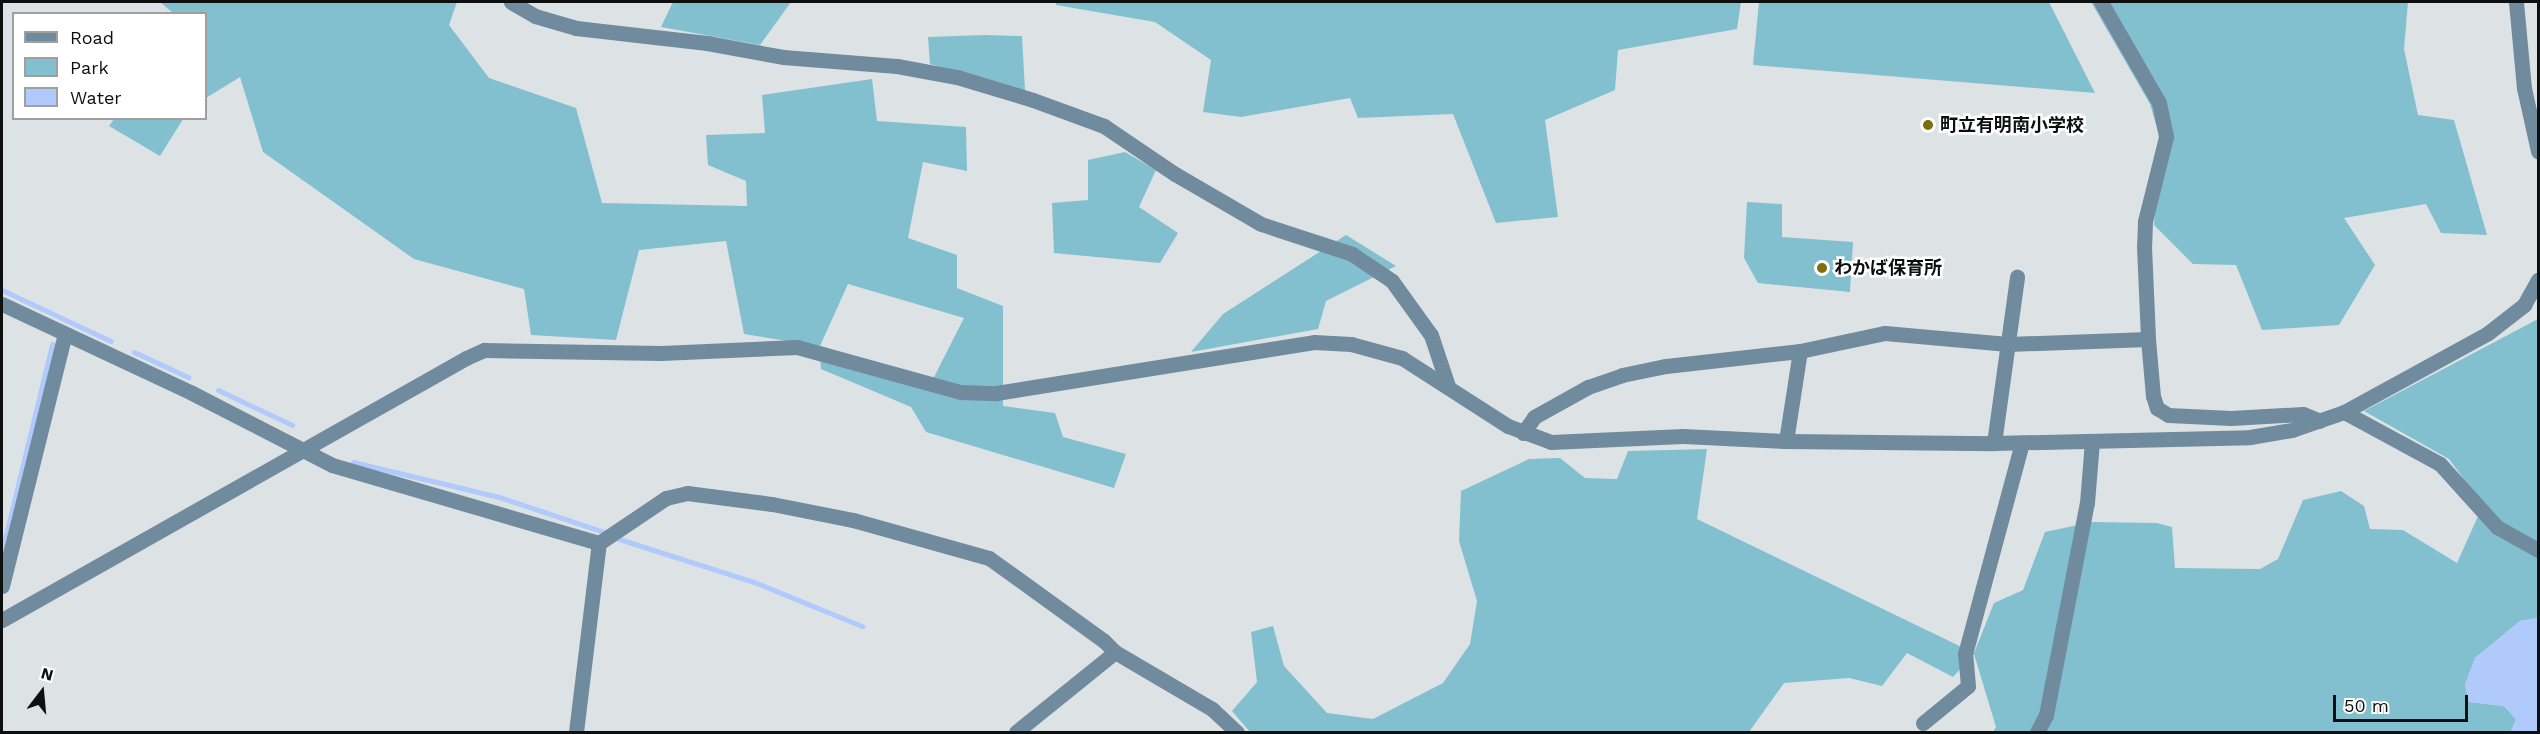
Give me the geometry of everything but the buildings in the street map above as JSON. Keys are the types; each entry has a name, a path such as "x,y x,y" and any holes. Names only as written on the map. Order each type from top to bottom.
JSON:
{"street":[{"path":"511,2 535,16 576,28 707,43 783,57 897,66 957,77 1033,100 1104,126 1175,174 1261,224 1352,254 1392,281 1431,335 1448,386"},
{"path":"2101,2 2159,103 2166,137 2145,221 2148,339 2153,396 2157,408 2168,415 2231,418 2303,414 2320,421"},
{"path":"2516,2 2524,88 2538,151"},
{"path":"1994,443 2017,278"},
{"path":"2,620 466,357 484,350 661,353 797,347 960,392 996,393 1314,342 1352,344 1402,358 1508,426 1551,442 1683,436 1786,441 1994,443 2250,437 2292,430 2344,412 2488,333 2524,305 2538,280"},
{"path":"2,304 192,393 332,465 599,543"},
{"path":"1522,433 1534,417 1588,387 1622,375 1666,366 1800,351 1885,333 2008,344 2148,339"},
{"path":"2,586 65,334"},
{"path":"1786,441 1800,351"},
{"path":"2344,412 2440,464 2497,527 2538,550"},
{"path":"2037,732 2046,715 2088,503 2092,441"},
{"path":"1923,723 1968,686 1965,654 2022,442"},
{"path":"576,732 599,543 666,498 687,493 772,504 853,520 989,558 1104,641 1114,652 1212,709 1237,732"},
{"path":"1016,732 1114,652"}],"green space":[{"path":"160,2 457,2 449,25 489,78 576,108 602,203 747,206 746,181 708,165 706,135 765,133 762,95 872,79 877,121 966,127 967,171 923,162 908,238 957,255 957,288 1003,306 1003,406 1055,413 1063,437 1126,454 1114,488 926,432 911,407 821,369 819,346 744,334 726,241 639,250 616,340 531,335 524,289 414,259 263,152 240,77 207,97 207,12 172,12","holes":["848,284 964,318 933,379 820,346"]},
{"path":"673,2 791,2 760,45 661,27"},
{"path":"1056,2 1741,2 1737,29 1618,50 1615,90 1545,120 1558,217 1496,223 1453,114 1358,118 1350,98 1241,117 1203,112 1211,60 1155,22 1056,5"},
{"path":"1759,2 2049,2 2095,93 1753,65"},
{"path":"2091,2 2408,2 2404,49 2418,115 2454,120 2487,235 2441,233 2426,204 2344,218 2375,265 2339,325 2262,330 2236,265 2193,264 2154,225 2159,135 2150,104"},
{"path":"1022,36 1025,91 930,64 928,37"},
{"path":"113,120 182,120 160,156 109,126"},
{"path":"1125,152 1156,170 1139,207 1178,233 1160,263 1054,253 1052,203 1088,200 1088,160"},
{"path":"1747,202 1782,204 1782,237 1853,242 1850,292 1758,283 1744,258"},
{"path":"1346,235 1396,266 1326,301 1318,329 1191,352 1223,314"},
{"path":"2538,319 2538,618 2520,621 2475,658 2465,685 2469,702 2504,706 2516,719 2511,732 1993,732 1996,727 1974,654 1953,677 1907,653 1882,686 1849,678 1784,683 1749,732 1250,732 1232,711 1257,682 1251,632 1273,626 1284,666 1327,713 1373,719 1443,683 1470,644 1477,601 1459,541 1461,491 1529,459 1560,458 1585,478 1617,479 1628,451 1707,449 1697,519 1974,653 1994,603 2023,590 2045,532 2092,522 2157,523 2172,527 2175,568 2260,569 2278,559 2303,500 2341,491 2364,506 2370,529 2403,530 2457,563 2483,505 2449,459 2364,411"}],"water":[{"path":"2538,618 2538,732 2511,732 2516,719 2504,706 2469,702 2465,685 2475,658 2520,621"}],"waterway":[{"path":"2,290 111,341"},
{"path":"2,551 52,344"},
{"path":"134,352 188,377"},
{"path":"218,390 292,425"},
{"path":"353,462 499,497 604,532"},
{"path":"619,539 754,582 862,626"}],"place":[{"name":"町立有明南小学校","path":"1928,125"},
{"name":"わかば保育所","path":"1822,268"}]}
